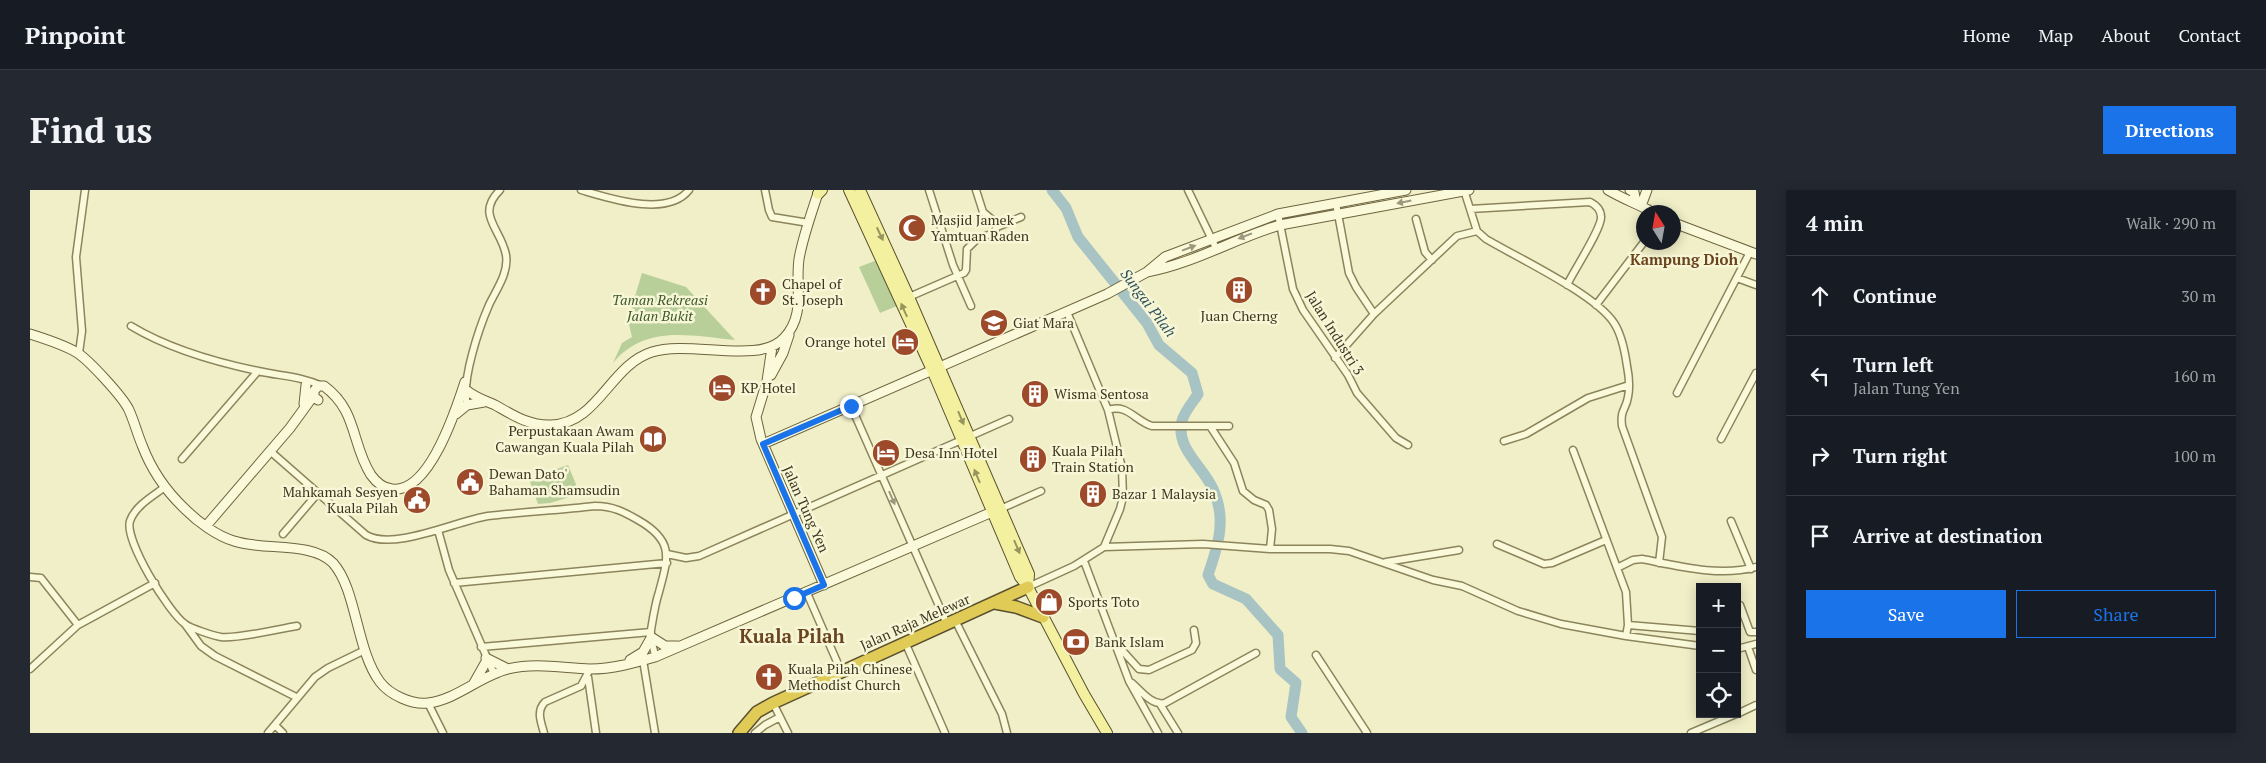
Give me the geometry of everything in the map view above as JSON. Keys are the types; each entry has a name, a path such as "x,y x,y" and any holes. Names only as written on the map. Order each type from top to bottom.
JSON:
{"highway":[{"name":"Jalan Raja Melewar","path":"739,733 757,712 773,703 1028,587"},
{"path":"992,604 1008,605 1043,617"}],"main road":[{"path":"845,190 857,206"},
{"path":"849,190 936,369"},
{"path":"860,190 909,297 936,369 996,510 1020,577 1028,587 1107,733"}],"street":[{"path":"78,353 82,331 76,257 85,190"},
{"path":"298,378 320,394 345,408 369,471 382,486 395,490 407,487 420,478 454,416 465,386 486,313 507,265 503,245 488,211 492,198 500,190"},
{"path":"581,190 610,198 650,205 669,203 679,199 688,190"},
{"path":"766,190 772,217 809,223"},
{"path":"929,190 958,276 971,306"},
{"path":"976,190 983,212 995,222 997,228"},
{"path":"1188,190 1216,248"},
{"path":"763,444 1107,294 1147,272 1165,257 1278,214 1406,190"},
{"path":"1464,190 1477,231 1486,239 1567,285 1596,305 1613,321 1620,332 1629,385 1628,398 1621,414 1622,426 1662,537 1659,563"},
{"path":"1147,272 1165,269 1250,234 1280,226 1469,190"},
{"path":"1608,190 1624,200 1639,204"},
{"path":"1630,190 1634,192 1639,204"},
{"path":"1639,204 1647,190"},
{"path":"767,381 783,353 789,332 798,313 799,260 819,191"},
{"path":"1470,209 1590,202 1596,206 1600,211 1600,225 1567,285"},
{"path":"1336,203 1349,273 1374,314"},
{"name":"Jalan Industri 3","path":"1278,214 1293,289 1303,310 1348,375 1357,393 1396,438 1408,445"},
{"path":"909,297 958,276 966,270 967,249 976,239 994,233 997,228 1021,217"},
{"path":"1416,219 1425,252 1432,260"},
{"path":"1677,393 1737,278 1753,253 1681,226"},
{"path":"1335,358 1374,314 1457,236 1477,231"},
{"path":"1596,305 1638,250"},
{"path":"1737,278 1756,285"},
{"path":"1028,587 1084,561 1104,547 1123,497 1122,468 1108,410 1067,312"},
{"path":"131,326 157,340 194,353 258,372 298,378 320,394"},
{"path":"465,386 487,402 528,423 562,424 576,419 630,364 644,354 670,348 753,351 772,347 784,339 789,332"},
{"path":"30,334 78,353 126,402 149,462 165,487 186,510 206,526 233,541 263,547 308,550 327,558 336,568 345,586 374,672 382,684 403,698 416,702 428,703 508,669 539,666 589,672 655,657 807,593 1041,490"},
{"path":"767,381 772,347"},
{"path":"182,459 258,372"},
{"path":"1722,439 1756,373"},
{"name":"Jalan Tung Yen","path":"767,381 756,417 763,444 824,585"},
{"path":"301,413 306,399 306,384"},
{"path":"1504,441 1526,434 1588,398 1629,385"},
{"path":"465,386 467,404"},
{"path":"206,526 301,413 320,394"},
{"path":"454,416 467,404 487,402"},
{"path":"851,406 913,546 951,622 1002,714 1007,733"},
{"path":"1108,410 1116,407 1123,408 1141,422 1152,426 1229,426"},
{"path":"667,554 686,558 699,556 1009,419"},
{"path":"1210,426 1234,463 1243,491 1254,500 1266,505 1269,510 1272,529 1270,549"},
{"path":"1573,450 1626,592 1628,624 1626,636"},
{"path":"270,451 373,539 382,541 438,530 489,516 605,506 620,510 652,530 661,540 667,554 668,563 658,594 651,636 646,649 637,657 609,668"},
{"path":"165,487 136,511 129,522 130,535 136,551 155,584 201,646 215,656 296,697"},
{"path":"283,534 318,493"},
{"path":"1617,568 1632,560 1642,559 1714,571 1737,572 1754,568 1731,521"},
{"path":"438,530 443,554 454,583 494,674"},
{"path":"1497,544 1544,564 1552,563 1606,540"},
{"path":"1104,547 1203,544 1270,549 1330,549 1358,554 1433,580 1462,586 1538,618 1584,630 1696,645"},
{"path":"1385,562 1459,550"},
{"path":"1084,561 1129,681 1158,733"},
{"path":"454,583 668,563"},
{"path":"30,577 41,578 78,626"},
{"path":"31,667 78,626 155,584"},
{"path":"807,593 841,671"},
{"path":"1741,608 1750,632 1756,632"},
{"path":"185,624 220,636 297,626"},
{"path":"1628,624 1696,631"},
{"path":"1113,637 1125,655 1136,666 1143,670 1150,670 1192,650 1196,643 1194,630"},
{"path":"481,647 651,636 665,646 690,643"},
{"path":"651,636 655,657"},
{"path":"905,642 945,733"},
{"path":"1741,648 1756,644"},
{"path":"1748,647 1756,670"},
{"path":"268,733 296,697 319,673 365,650"},
{"path":"1160,704 1193,689 1256,653"},
{"path":"1316,655 1367,733"},
{"path":"486,659 508,669"},
{"path":"474,683 486,659"},
{"path":"643,660 655,733"},
{"path":"544,733 539,713 541,707 545,702 581,686 589,672"},
{"path":"589,672 596,733"},
{"path":"1129,681 1160,704 1178,733"},
{"path":"428,703 443,733"},
{"path":"773,703 788,733"},
{"path":"1741,712 1756,705"},
{"path":"755,733 780,717"},
{"path":"1691,733 1727,718"},
{"path":"275,725 283,733"}],"green space":[{"path":"877,260 897,306 880,313 859,267"},
{"name":"Taman Rekreasi Jalan Bukit","path":"642,273 686,287 735,340 685,335 654,338 640,342 613,363 622,343 632,337 628,320"},
{"path":"568,465 580,494 550,503 538,504 529,479"}],"waterway":[{"name":"Sungai Pilah","path":"1052,190 1066,208 1078,237 1147,323 1159,345 1192,373 1198,394 1183,418 1182,440 1209,481 1220,511 1218,543 1208,575 1213,584 1246,599 1278,635 1280,669 1296,683 1291,717 1302,733"}],"place":[{"name":"Masjid Jamek Yamtuan Raden","path":"912,228"},
{"name":"Juan Cherng","path":"1239,290"},
{"name":"Chapel of St. Joseph","path":"763,292"},
{"name":"Giat Mara","path":"994,323"},
{"name":"Orange hotel","path":"905,342"},
{"name":"KP Hotel","path":"722,388"},
{"name":"Wisma Sentosa","path":"1035,394"},
{"name":"Perpustakaan Awam Cawangan Kuala Pilah","path":"653,439"},
{"name":"Desa Inn Hotel","path":"886,453"},
{"name":"Kuala Pilah Train Station","path":"1033,459"},
{"name":"Dewan Dato' Bahaman Shamsudin","path":"470,482"},
{"name":"Bazar 1 Malaysia","path":"1093,494"},
{"name":"Mahkamah Sesyen Kuala Pilah","path":"417,500"},
{"name":"Sports Toto","path":"1049,602"},
{"name":"Bank Islam","path":"1076,642"},
{"name":"Kuala Pilah Chinese Methodist Church","path":"769,677"}],"district":[{"name":"Kampung Dioh","path":"1684,260"},
{"name":"Kuala Pilah","path":"792,636"}],"route":[{"path":"794,598 824,585 763,444 851,406"}]}
